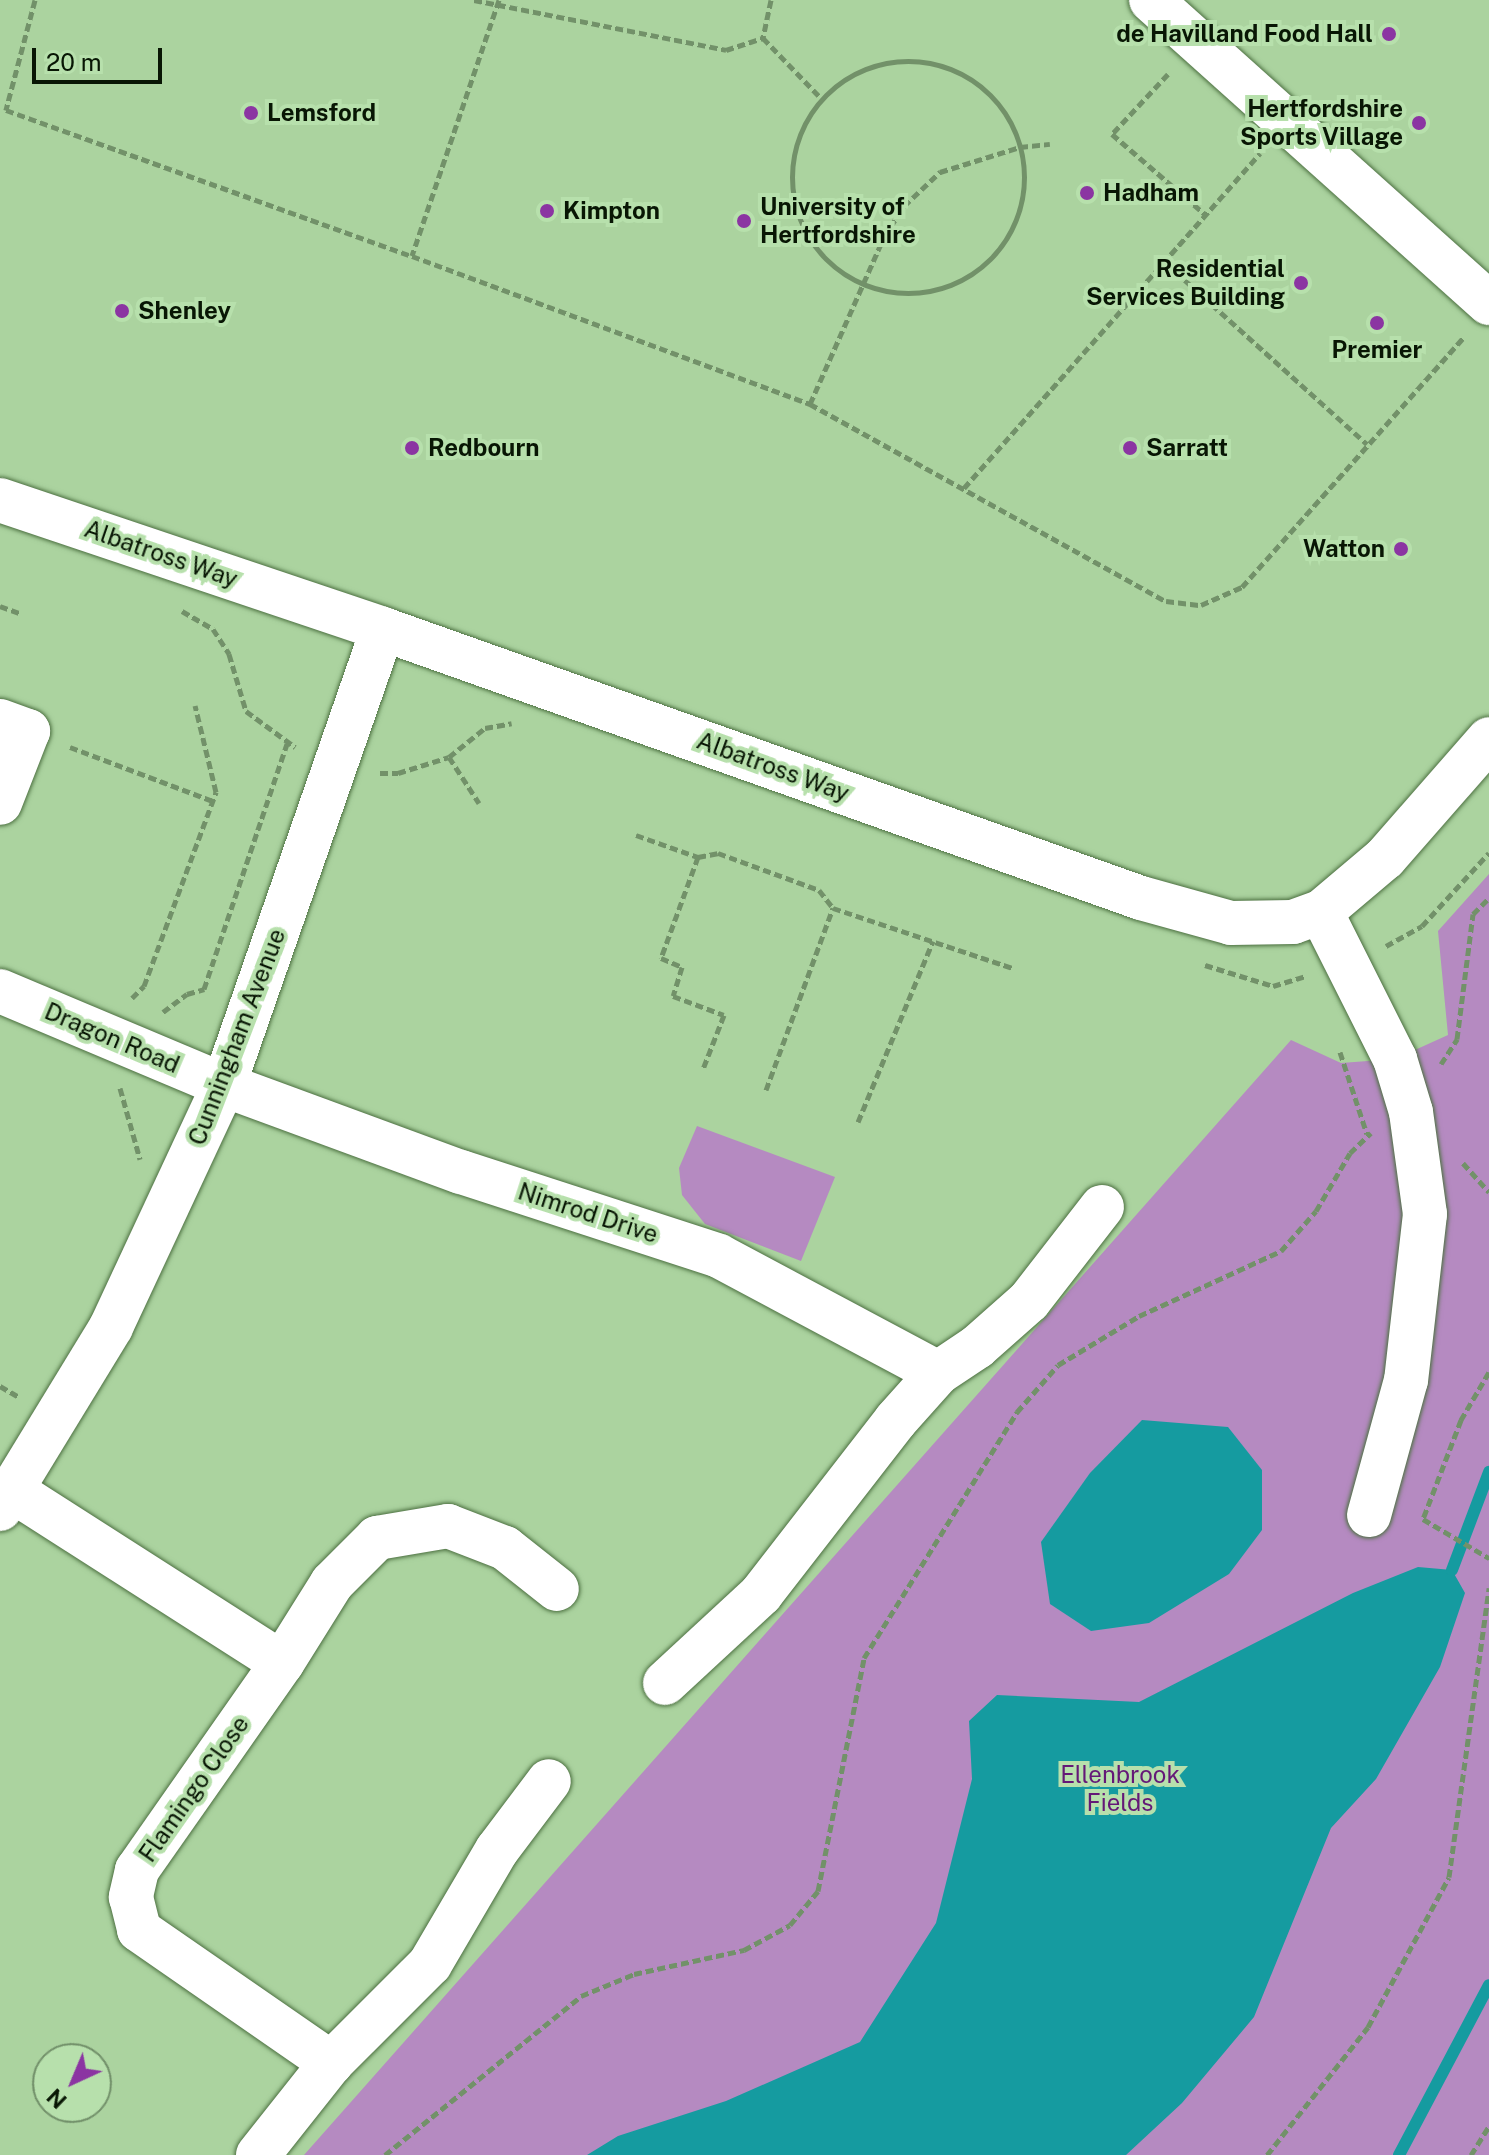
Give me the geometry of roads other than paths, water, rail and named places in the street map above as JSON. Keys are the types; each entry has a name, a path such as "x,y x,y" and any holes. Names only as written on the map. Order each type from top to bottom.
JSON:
{"street":[{"path":"1151,0 1286,121 1479,318"},
{"name":"Albatross Way","path":"0,500 383,629 1193,914 1260,925 1321,912 1385,858 1489,739"},
{"name":"Cunningham Avenue","path":"7,1500 111,1327 224,1085 383,629"},
{"path":"0,803 14,726"},
{"path":"1321,912 1395,1059 1411,1112 1425,1214 1406,1380 1369,1515"},
{"name":"Dragon Road","path":"0,991 224,1085"},
{"name":"Nimrod Drive","path":"224,1085 461,1172 719,1256 938,1373"},
{"path":"665,1683 761,1594 938,1373 977,1347 1029,1301 1102,1207"},
{"path":"7,1500 282,1663"},
{"name":"Flamingo Close","path":"331,2063 139,1930 131,1897 137,1870 282,1663 332,1583 377,1538 448,1526 505,1548 557,1589"},
{"path":"258,2155 331,2063 430,1964 497,1850 549,1781"}],"water":[{"path":"1142,1420 1228,1427 1262,1470 1262,1530 1229,1574 1149,1623 1091,1631 1050,1604 1041,1542 1090,1473"},
{"path":"1418,1567 1452,1570 1465,1593 1440,1667 1376,1779 1331,1828 1254,2017 1182,2103 1126,2155 587,2155 618,2136 726,2101 860,2042 936,1923 972,1779 969,1721 997,1695 1139,1702 1353,1593"}],"waterway":[{"path":"1452,1570 1489,1472"},
{"path":"1399,2155 1489,1985"}],"place":[{"name":"de Havilland Food Hall","path":"1389,34"},
{"name":"Lemsford","path":"251,113"},
{"name":"Hertfordshire Sports Village","path":"1419,123"},
{"name":"Hadham","path":"1087,193"},
{"name":"Kimpton","path":"547,211"},
{"name":"University of Hertfordshire","path":"744,221"},
{"name":"Residential Services Building","path":"1301,283"},
{"name":"Shenley","path":"122,311"},
{"name":"Premier","path":"1377,323"},
{"name":"Redbourn","path":"412,448"},
{"name":"Sarratt","path":"1130,448"},
{"name":"Watton","path":"1401,549"}],"park label":[{"name":"Ellenbrook Fields","path":"1120,1789"}]}
